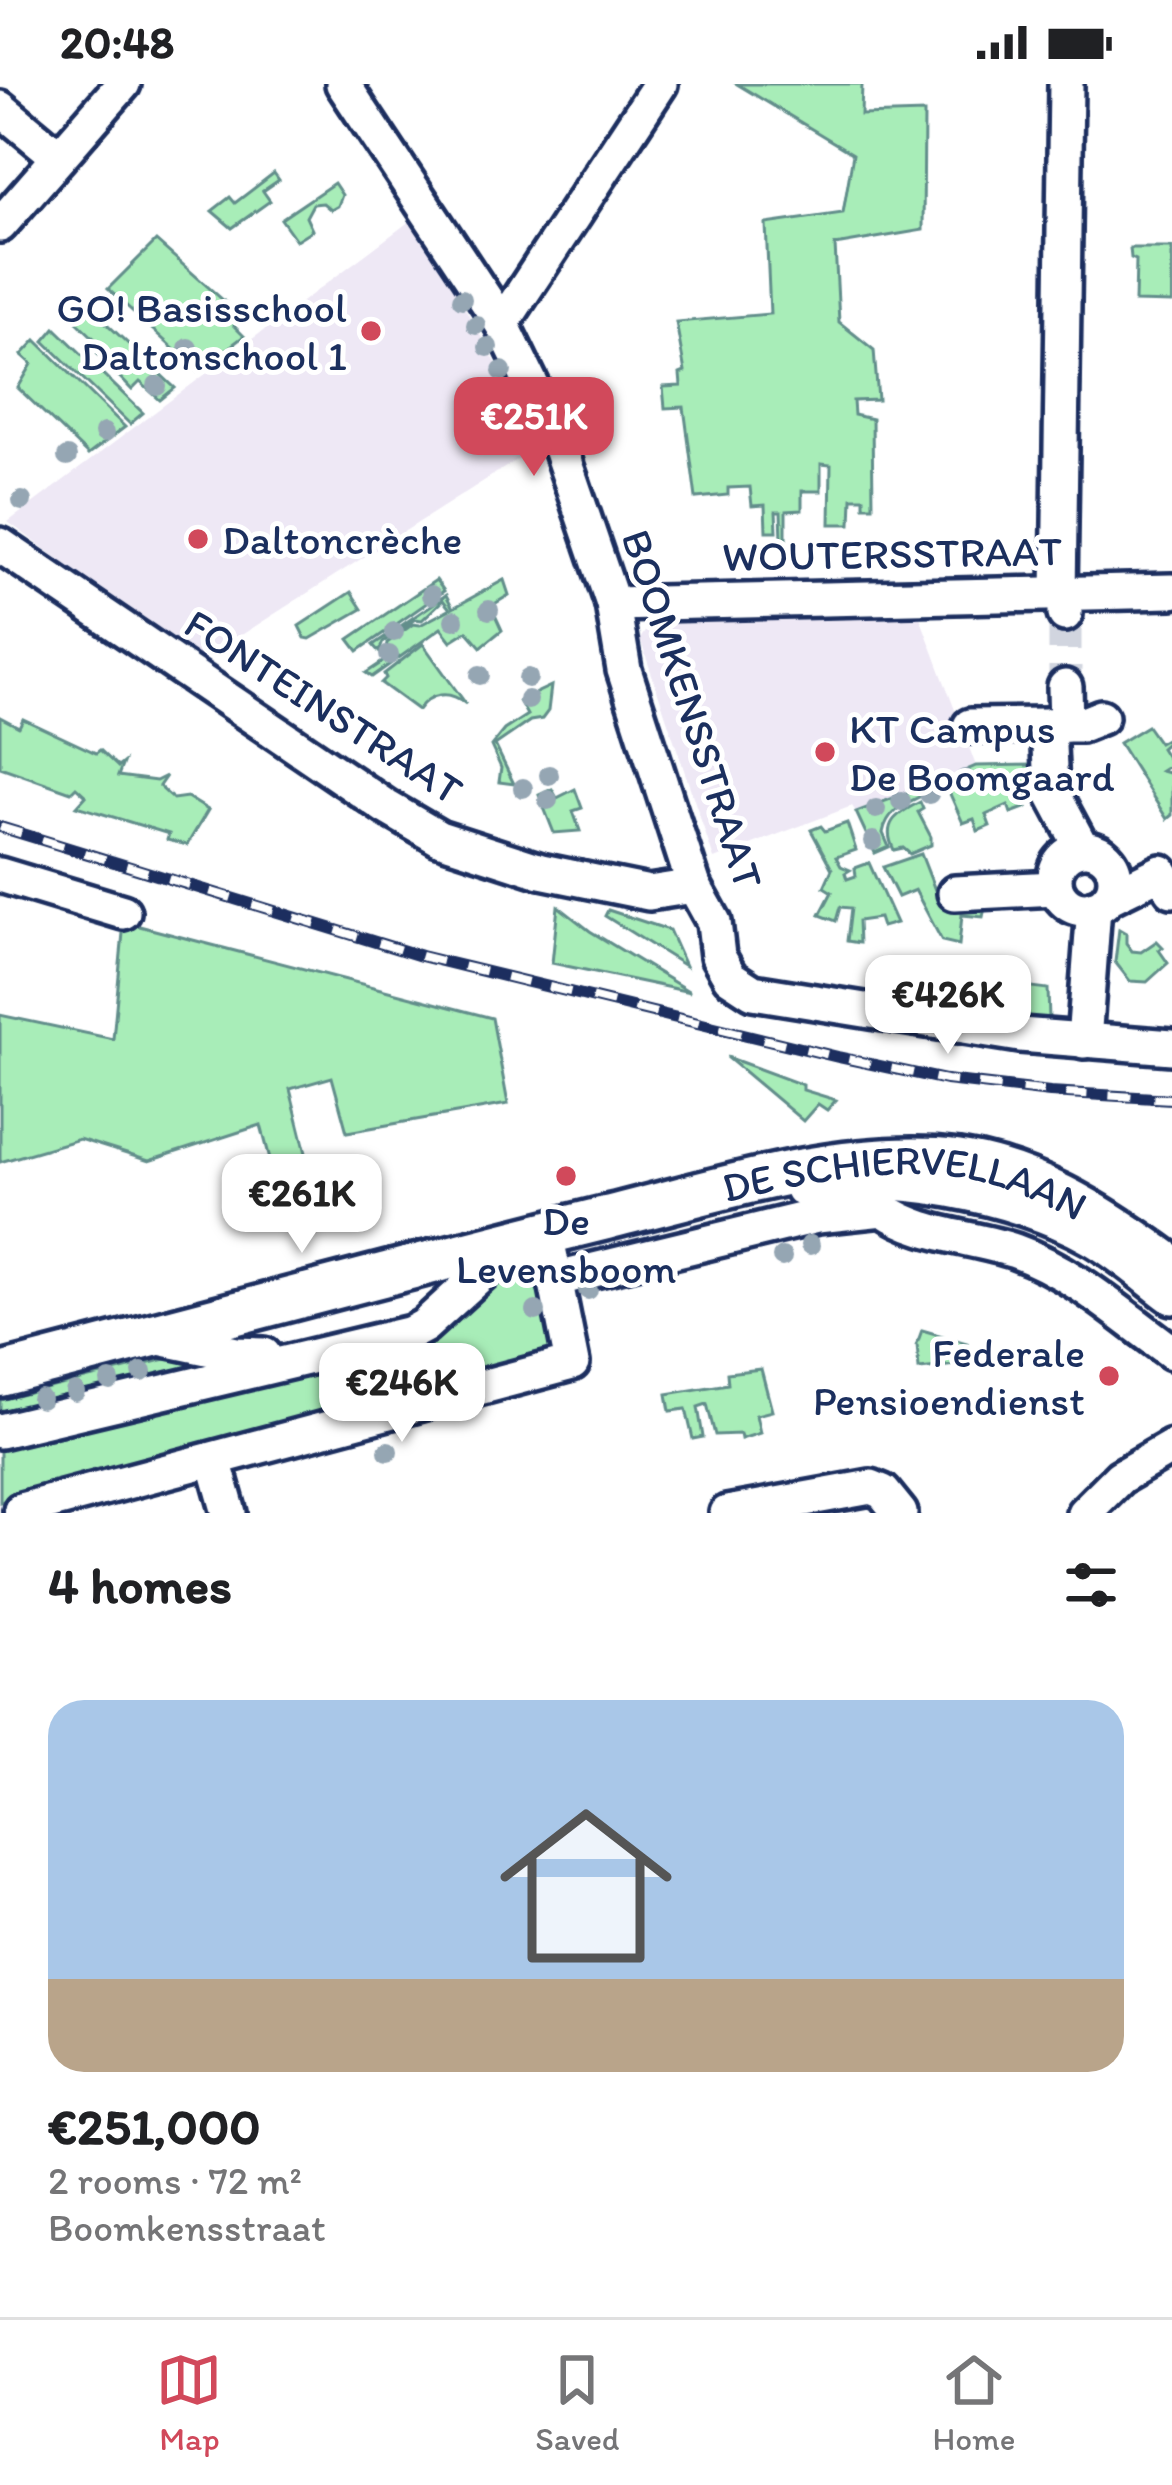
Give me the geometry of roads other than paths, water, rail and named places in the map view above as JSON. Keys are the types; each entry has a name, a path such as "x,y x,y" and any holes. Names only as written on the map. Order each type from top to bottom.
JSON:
{"main road":[{"name":"DE SCHIERVELLAAN","path":"695,1219 833,1166 936,1160 1059,1193 1172,1267"},
{"path":"0,1375 166,1340 461,1264 551,1254 695,1219"}],"street":[{"path":"0,225 122,84"},
{"name":"BOOMKENSSTRAAT","path":"343,84 502,324 554,431 613,604 624,670 694,886 714,922 722,968 740,986 765,994 1084,1041"},
{"path":"502,324 660,84"},
{"path":"1062,606 1066,84"},
{"path":"0,108 59,157"},
{"name":"FONTEINSTRAAT","path":"0,545 386,807 440,838 541,871 650,893 694,886"},
{"name":"WOUTERSSTRAAT","path":"613,604 1062,606 1172,591"},
{"path":"1065,687 1051,790 1082,848"},
{"path":"970,726 1081,725 1101,717"},
{"path":"1172,890 1161,872 1101,903 1070,906 1056,888 1055,870 1065,855 1082,848 1096,850 1114,871 1101,903 1097,977 1084,1041 1172,1047"},
{"path":"0,875 123,912"},
{"path":"955,893 1056,888"},
{"name":"DE SCHIERVELLAAN","path":"695,1219 826,1185 896,1186 975,1196 1022,1207 1096,1240 1172,1298"},
{"name":"DE SCHIERVELLAAN","path":"695,1219 883,1209 903,1223 1014,1251 1064,1274 1172,1352"},
{"path":"0,1431 411,1333 490,1266 551,1254 572,1364 21,1510"},
{"path":"1084,1513 1120,1477 1172,1447"},
{"path":"214,1460 230,1513"},
{"path":"727,1513 871,1487 883,1492 900,1513"}],"tunnel":[{"path":"1065,617 1065,687"}],"railway":[{"path":"0,827 421,956 838,1057 946,1080 1172,1099"}],"place":[{"name":"GO! Basisschool Daltonschool 1","path":"371,331"},
{"name":"Daltoncrèche","path":"198,539"},
{"name":"KT Campus De Boomgaard","path":"825,752"},
{"name":"De Levensboom","path":"566,1176"},
{"name":"Federale Pensioendienst","path":"1109,1376"}]}
